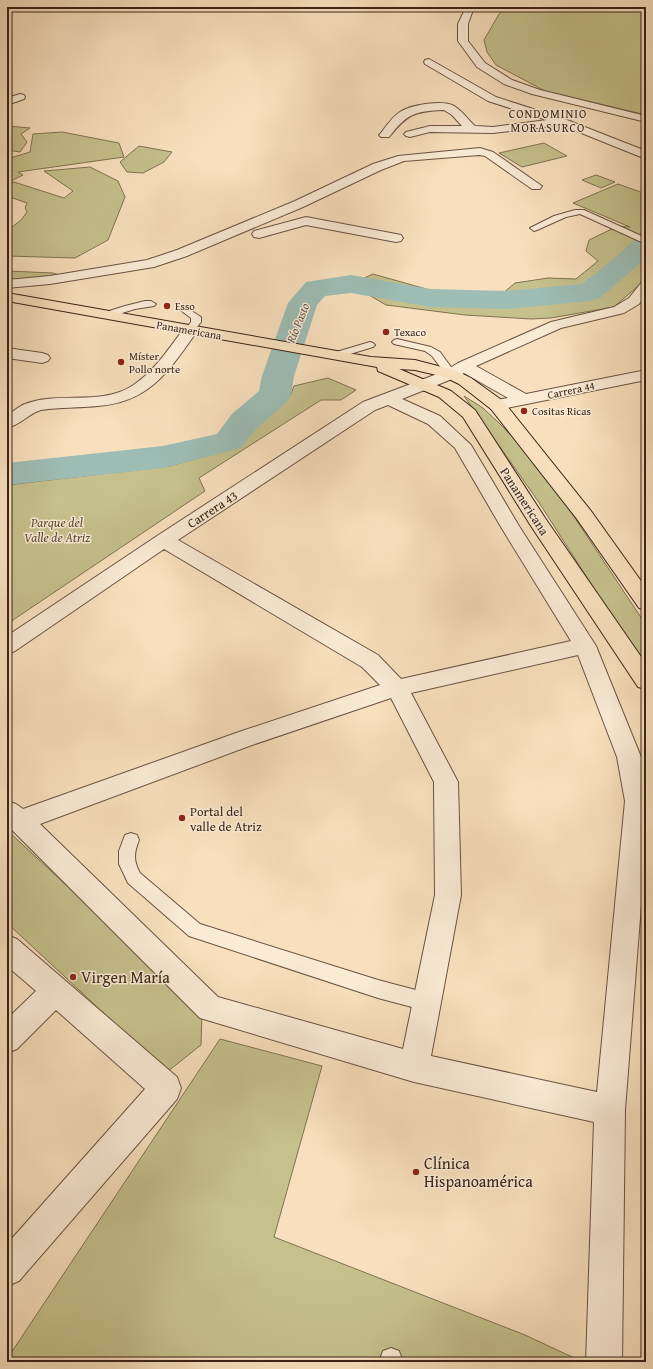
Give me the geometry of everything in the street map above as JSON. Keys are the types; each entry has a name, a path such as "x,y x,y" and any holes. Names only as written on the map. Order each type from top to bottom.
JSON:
{"main road":[{"name":"Panamericana","path":"7,297 240,339 333,354 370,353 415,365 458,370 465,382 497,405 584,515 646,603"},
{"name":"Panamericana","path":"370,353 423,385 445,394 469,414 538,522 646,681"}],"street":[{"path":"470,7 463,24 463,41 481,65 508,82 536,92 646,119"},
{"path":"428,62 492,99 563,122 646,155"},
{"path":"7,102 20,97"},
{"path":"385,135 400,116 408,111 442,106 449,108 472,130"},
{"path":"410,134 430,129 493,130 563,122"},
{"path":"7,284 74,276 149,264 182,253 299,204 377,167 402,158 480,152 489,154 536,186"},
{"path":"182,253 220,246 294,224 306,222 396,238"},
{"path":"15,269 57,272 74,276"},
{"name":"Carrera 43","path":"7,646 164,540 369,406 458,370 556,325 619,310 634,301 646,286"},
{"path":"7,423 29,408 38,405 109,400 138,390 155,377 190,330"},
{"path":"7,353 42,358"},
{"path":"458,370 524,400"},
{"name":"Carrera 44","path":"497,405 646,375"},
{"path":"387,398 434,420 462,445 510,527 585,646 629,757 637,801 610,1110 604,1362"},
{"path":"510,527 538,522"},
{"path":"164,540 370,661 397,688 446,782 448,895 414,1067"},
{"path":"585,646 397,688 14,816 210,1008 414,1067 610,1110"},
{"path":"7,948 166,1088 7,1269"},
{"path":"7,1039 56,991"}],"lane":[{"path":"534,228 566,214 581,212 646,241"},
{"path":"106,315 138,304 151,304"},
{"path":"184,309 196,317 196,322 190,330"},
{"path":"396,342 428,349 458,370"},
{"path":"436,354 458,370"},
{"path":"131,840 126,851 127,864 134,878 195,930 378,989 427,1002"}],"green space":[{"path":"507,7 646,7 646,115 545,91 496,65 487,52 484,40 499,14"},
{"path":"7,126 30,128 21,134 27,142 20,152 7,150 7,146 10,143 7,142"},
{"path":"62,132 119,143 124,157 18,172 23,175 7,183 7,169 13,171 7,166 7,159 30,152 33,134"},
{"path":"544,143 567,156 522,167 499,153"},
{"path":"139,146 172,152 164,162 143,173 127,172 120,162"},
{"path":"90,167 118,181 125,197 108,240 75,258 7,256 7,231 21,220 27,212 25,208 27,203 7,196 7,185 14,182 64,198 73,191 44,171"},
{"path":"596,175 615,182 601,188 582,180"},
{"path":"618,184 646,194 646,279 614,307 551,318 531,319 465,315 386,305 362,291 362,279 373,274 437,292 464,294 502,294 515,283 548,278 576,279 598,261 586,251 589,240 618,226 630,227 573,203"},
{"path":"7,271 53,273 59,275 7,283"},
{"name":"Parque del Valle de Atriz","path":"328,378 356,390 341,400 321,400 199,478 205,491 7,624 7,485 169,466 240,447 266,414 290,396 294,386"},
{"path":"464,396 483,408 524,449 563,500 646,625 646,663 611,615 538,501"},
{"path":"7,830 202,1012 201,1045 167,1072 7,923"},
{"path":"220,1039 322,1066 274,1237 525,1335 583,1362 360,1362 359,1358 358,1362 7,1362 7,1359"}],"waterway":[{"name":"Río Pasto","path":"7,474 163,457 229,441 249,416 275,395 278,376 303,303 316,288 351,284 430,298 507,300 590,292 627,262 646,243"}],"place":[{"name":"Esso","path":"167,306"},
{"name":"Texaco","path":"386,332"},
{"name":"Míster Pollo norte","path":"121,362"},
{"name":"Cositas Ricas","path":"524,411"},
{"name":"Portal del valle de Atriz","path":"182,818"},
{"name":"Virgen María","path":"73,977"},
{"name":"Clínica Hispanoamérica","path":"416,1172"}],"district":[{"name":"CONDOMINIO MORASURCO","path":"548,121"}]}
